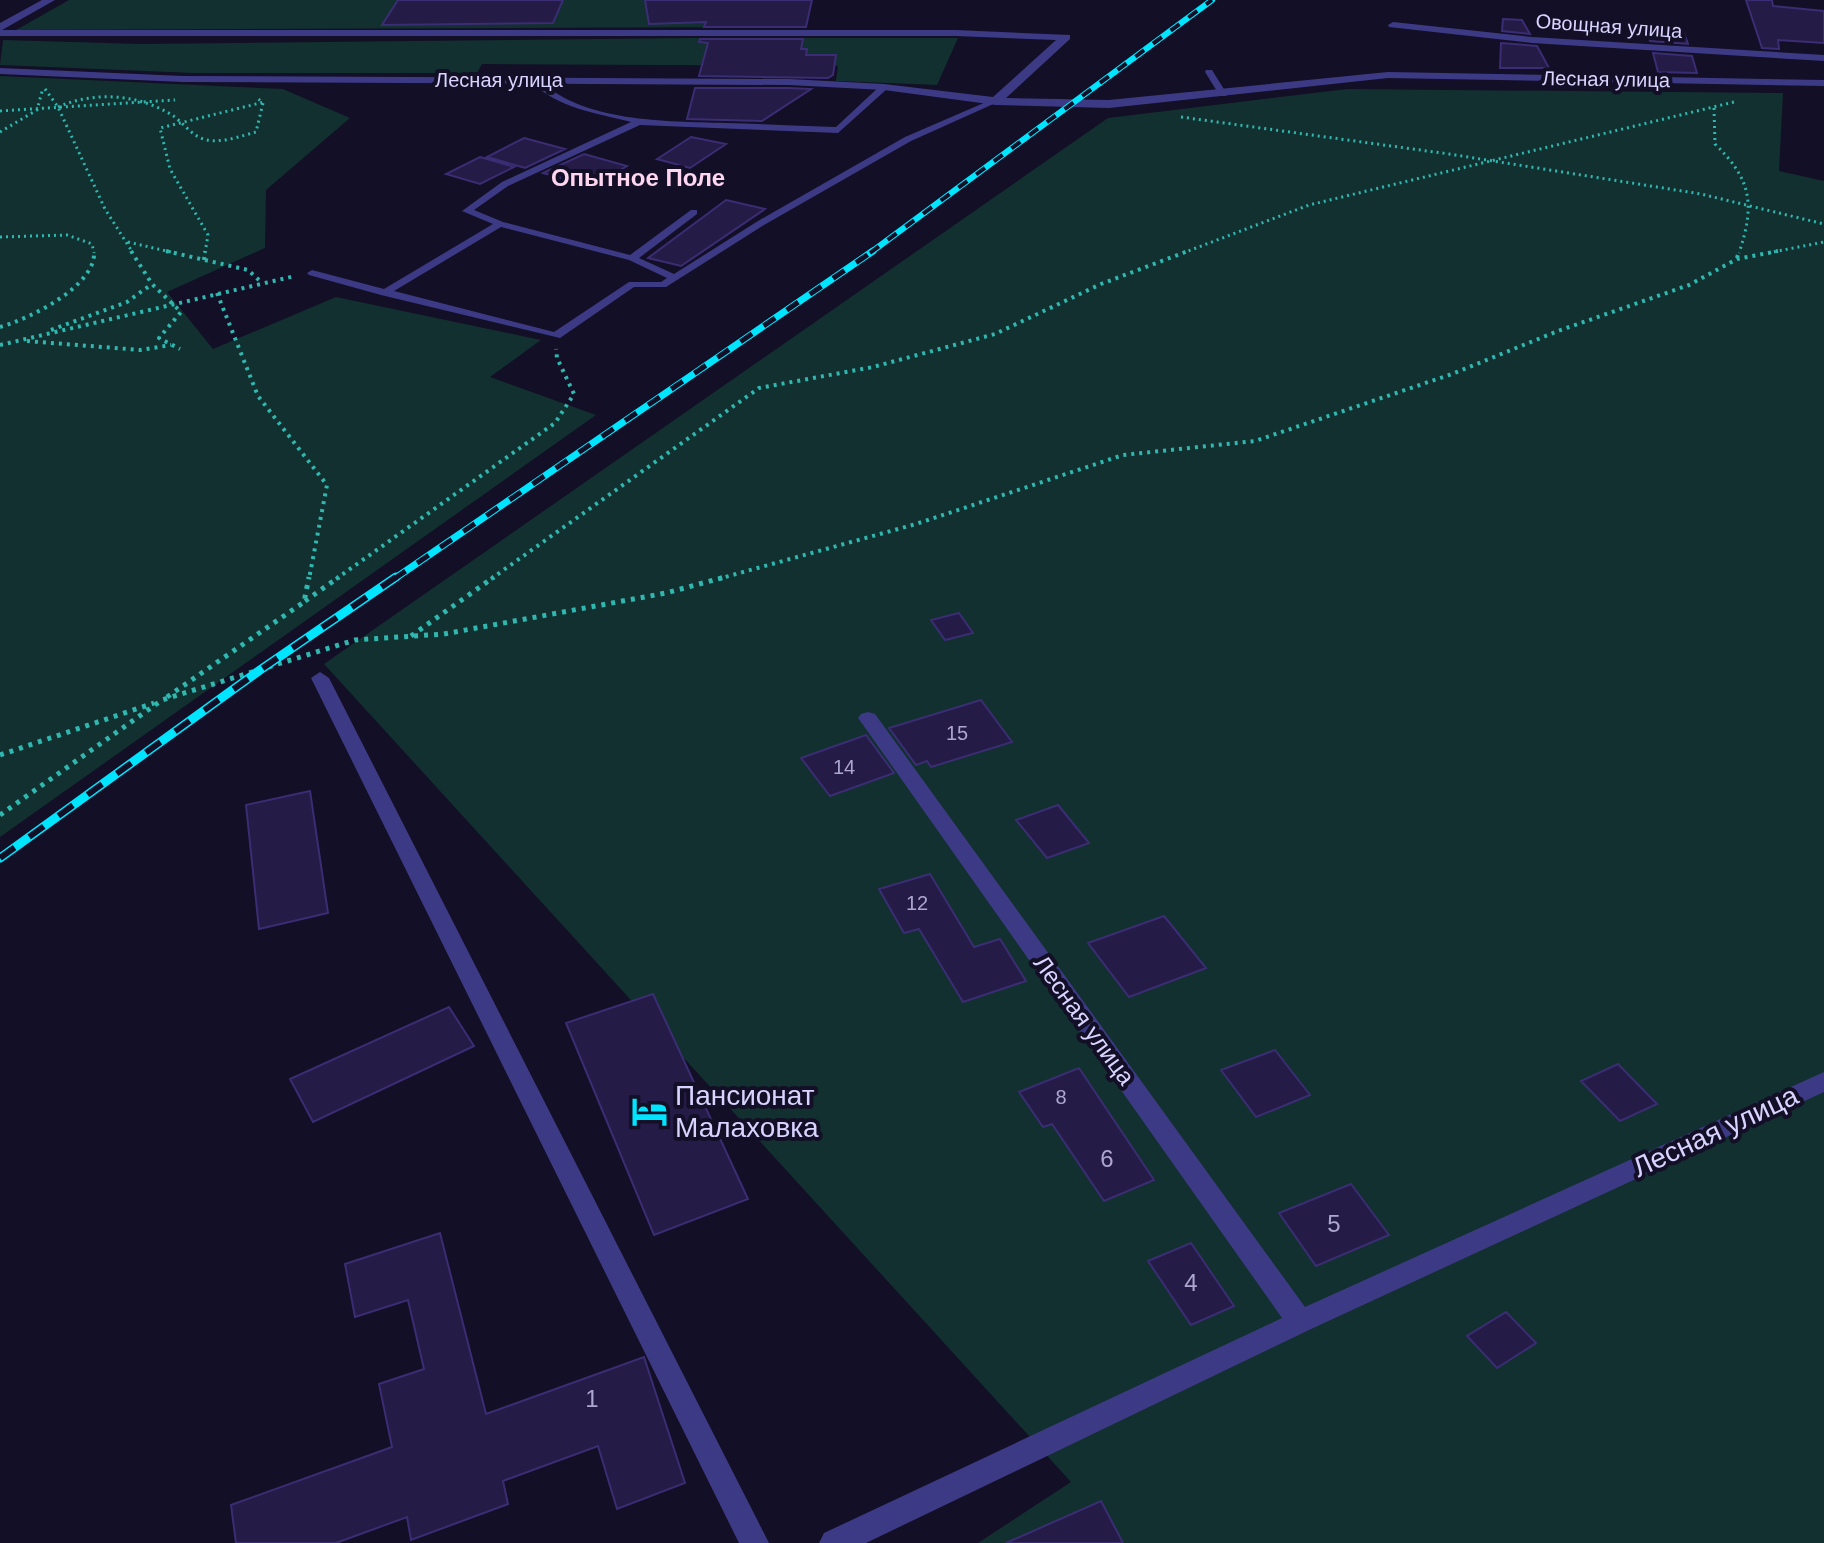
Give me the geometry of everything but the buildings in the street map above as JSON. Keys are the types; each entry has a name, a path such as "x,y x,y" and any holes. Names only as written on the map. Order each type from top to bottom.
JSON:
{"street":[{"path":"0,27 50,0"},
{"name":"Овощная улица","path":"1393,25 1532,40 1824,58"},
{"path":"0,33 956,33 1066,37 996,101"},
{"name":"Лесная улица","path":"0,71 183,79 789,82 884,87 996,101 1109,104 1388,75 1824,83"},
{"path":"320,678 754,1543"},
{"name":"Лесная улица","path":"868,718 1300,1322"},
{"name":"Лесная улица","path":"834,1543 1300,1322 1824,1081"}],"lane":[{"path":"1209,72 1223,94"},
{"path":"534,80 542,90 559,98 639,122 838,130 884,87"},
{"path":"312,273 556,336 632,284 663,285 761,223 908,139 996,101"},
{"path":"639,122 505,184 467,211 500,224 632,258 674,278"},
{"path":"632,258 694,212"},
{"path":"384,293 500,224"}],"path":[{"path":"1076,103 1214,0"},
{"path":"204,260 208,235 170,169 160,128 263,103 314,80"},
{"path":"0,132 37,110 44,87 58,107 105,209 152,284 181,312 159,338 180,349"},
{"path":"58,107 69,101 97,96 134,102 153,107 205,140 230,139 256,132 263,103"},
{"path":"243,97 258,97 263,103"},
{"path":"410,636 759,388 873,367 995,334 1101,284 1309,205 1745,98"},
{"path":"0,111 186,99"},
{"path":"1714,108 1715,144 1738,164 1751,205 1749,226 1737,259"},
{"path":"1175,116 1449,154 1701,194 1824,224"},
{"path":"0,237 67,235 92,244 95,257 91,270 42,310 15,324 0,327"},
{"path":"128,242 248,270 261,282"},
{"path":"0,755 355,640 444,634 666,593 916,524 1123,455 1255,441 1452,374 1558,331 1689,285 1737,259 1824,242"},
{"path":"0,345 261,282 312,273"},
{"path":"20,341 127,302 152,284"},
{"path":"217,293 258,396 327,485 304,602"},
{"path":"0,815 555,423 574,394 557,358 556,336"},
{"path":"20,341 88,343 128,351 157,350 172,345"}],"green space":[{"path":"69,0 787,0 788,27 16,30"},
{"path":"958,38 937,85 836,81 838,66 482,64 477,73 194,73 0,65 3,40 141,44"},
{"path":"0,76 283,89 350,118 266,190 265,248 167,292 213,349 336,297 541,340 490,377 596,415 0,837"},
{"path":"1347,89 1783,93 1779,171 1824,181 1824,1543 978,1543 1071,1482 324,664 1108,118"}],"railway":[{"path":"870,253 1212,0"},
{"path":"394,579 873,251"},
{"path":"0,858 260,670 396,577"}],"place":[{"name":"Пансионат Малаховка","path":"649,1111"}],"district":[{"name":"Опытное Поле","path":"638,178"}]}
